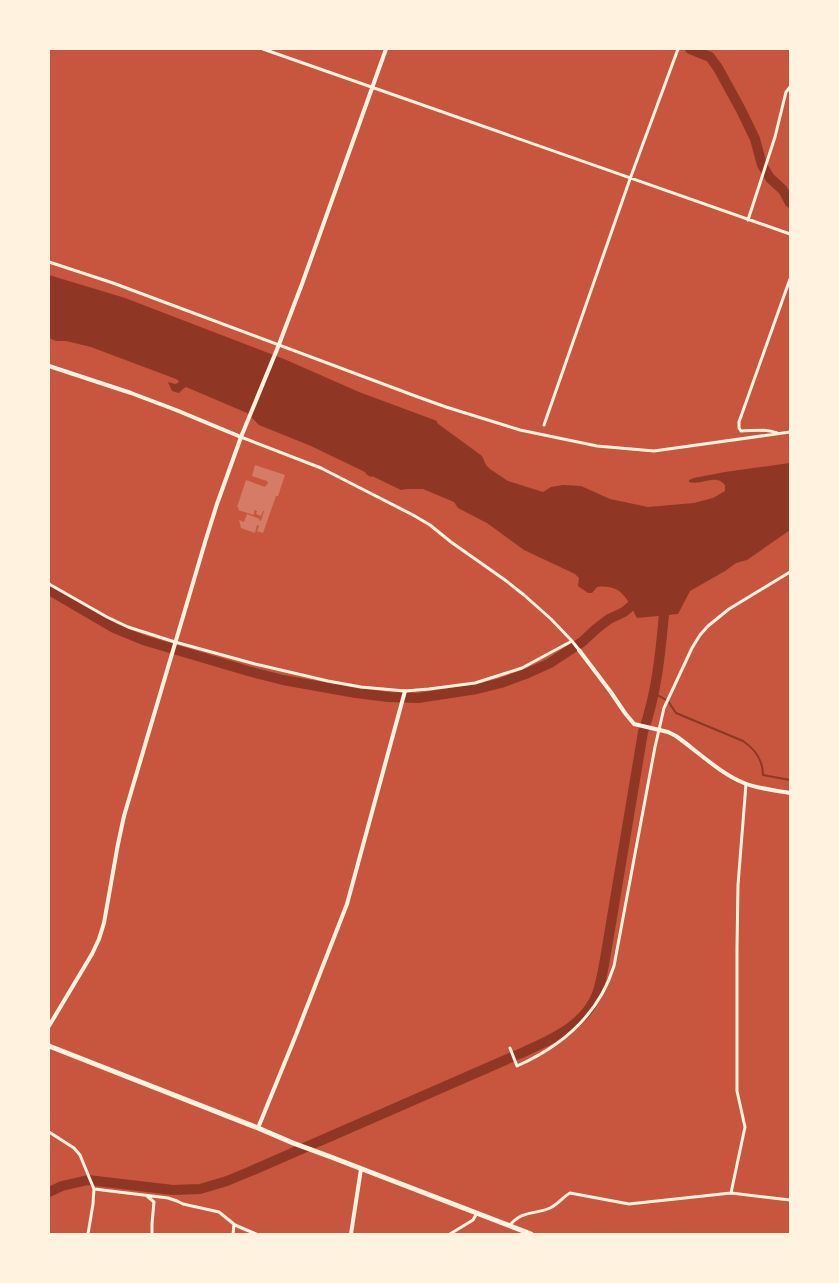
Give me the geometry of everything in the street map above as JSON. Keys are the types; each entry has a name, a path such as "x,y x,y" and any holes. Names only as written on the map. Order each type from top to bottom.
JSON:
{"main road":[{"path":"49,1046 297,1145 530,1234"}],"street":[{"path":"262,49 790,234"},
{"path":"49,1026 92,954 104,923 124,816 206,539 241,437 315,248 386,49"},
{"path":"544,425 630,178 678,49"},
{"path":"748,220 775,138 786,92 790,87"},
{"path":"49,262 113,282 278,346 418,397 520,430 597,446 654,451 790,432"},
{"path":"777,434 772,431 741,430 739,422 790,280"},
{"path":"49,366 131,393 321,468 413,515 518,590 551,618 572,641 634,724 658,729 676,736 723,771 746,784 790,793"},
{"path":"510,1049 517,1066 541,1055 560,1042 583,1021 609,982 616,957 658,729 664,708 692,648 708,626 729,609 790,572"},
{"path":"49,584 128,627 254,664 360,687 405,691 475,683 522,668 572,641"},
{"path":"258,1128 347,904 405,691"},
{"path":"731,1193 744,1128 737,1091 737,948 738,885 746,784"},
{"path":"49,1132 74,1148 80,1155 87,1171 93,1188 93,1204 88,1234"},
{"path":"351,1234 361,1169"},
{"path":"93,1188 177,1200 183,1204 219,1212 234,1225 256,1234"},
{"path":"509,1226 515,1219 525,1214 552,1207 570,1193 628,1204 731,1193 790,1200"},
{"path":"146,1196 154,1202 152,1234"},
{"path":"450,1234 473,1220 477,1213"},
{"path":"233,1234 234,1225"}],"shaded area":[{"path":"49,275 125,298 284,359 359,392 437,421 437,423 482,456 490,469 508,481 543,492 551,487 563,485 581,486 610,499 648,507 694,503 713,498 725,491 725,485 717,480 694,483 689,482 689,480 725,472 790,463 790,530 747,560 736,563 690,591 678,614 637,618 627,599 618,590 597,587 592,593 588,593 578,586 579,578 575,574 524,550 487,523 458,508 454,502 423,489 401,490 311,446 259,425 247,413 186,387 179,393 172,391 168,382 178,383 179,381 176,379 91,347 49,338"}],"building":[{"path":"255,465 285,475 263,533 257,531 259,526 257,525 255,533 241,528 239,520 244,522 247,514 261,521 264,511 261,516 256,514 257,511 254,510 254,515 238,510 239,508 237,507 246,480 265,487 268,483 252,476"}],"waterway":[{"path":"690,49 710,57 718,68 755,139 762,165 770,178 783,190 790,203"},
{"path":"49,590 114,628 143,640 248,671 283,680 356,693 418,698 477,689 501,683 550,663 582,642 609,619 624,612 636,602 639,596"},
{"path":"49,1192 62,1186 88,1180 173,1190 200,1189 227,1181 526,1051 558,1035 577,1022 592,1005 602,976 643,732 655,684 665,603"},
{"path":"654,693 668,701 676,713 747,744 760,759 763,775 790,780"}]}
